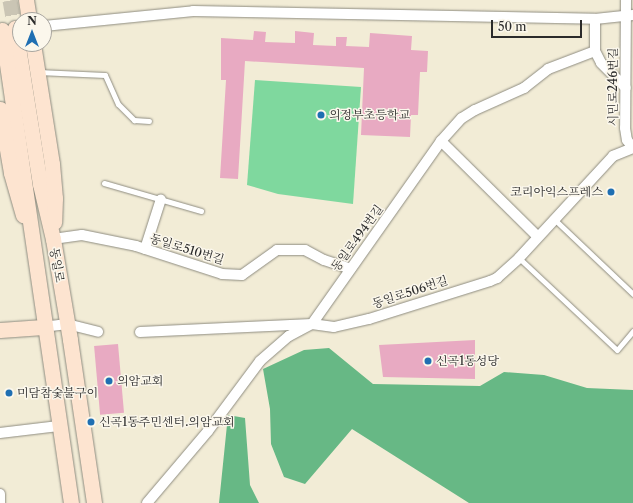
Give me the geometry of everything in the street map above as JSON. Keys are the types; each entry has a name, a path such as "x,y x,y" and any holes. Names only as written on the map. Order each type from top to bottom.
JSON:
{"street":[{"path":"26,0 28,12"},
{"name":"시민로246번길","path":"626,0 630,16 625,128 627,140 633,148"},
{"path":"52,25 193,11 595,19 630,16"},
{"path":"595,19 595,51 601,63 626,88"},
{"name":"동일로","path":"71,503 43,326 8,29 53,239 94,503"},
{"name":"동일로494번길","path":"147,503 208,431 260,361 288,336 312,324 441,141 462,118 475,110 524,88 548,69 595,51"},
{"path":"34,52 52,164 55,198 53,239"},
{"path":"0,109 8,172 32,242"},
{"path":"441,141 538,238"},
{"name":"동일로506번길","path":"140,332 312,324 334,327 384,315 497,278 519,258 613,156 633,148"},
{"path":"145,250 161,199"},
{"name":"동일로510번길","path":"53,239 82,235 145,250 222,274 242,275 277,250 305,250 324,260 351,269"},
{"path":"0,330 67,324 98,332"},
{"path":"0,433 59,426"},
{"path":"0,494 1,503"}],"lane":[{"path":"37,72 105,76 118,104 134,120 149,122"},
{"path":"104,183 201,211"},
{"path":"554,219 633,294"},
{"path":"519,258 617,350 633,331"}],"green space":[{"path":"255,80 361,87 353,204 278,194 247,185"},
{"path":"329,348 373,384 480,386 504,372 544,375 587,388 633,390 633,503 469,503 352,429 305,484 284,477 271,444 270,409 263,369 304,350"},
{"path":"228,415 245,418 250,485 259,503 219,503"}],"building":[{"path":"254,31 266,32 265,42 295,43 295,31 314,33 313,45 336,46 336,37 347,37 346,46 369,47 370,33 412,36 411,50 428,51 427,72 420,72 418,115 411,115 410,137 361,135 364,68 245,61 238,179 220,178 226,80 221,80 221,38 253,40"},
{"name":"신곡1동성당","path":"475,340 475,379 383,377 379,345"},
{"name":"의암교회","path":"118,344 124,413 100,415 94,346"}],"tunnel":[{"path":"10,0 12,12"}],"place":[{"name":"의정부초등학교","path":"321,115"},
{"name":"코리아익스프레스","path":"611,192"},
{"name":"신곡1동성당","path":"428,361"},
{"name":"의암교회","path":"109,381"},
{"name":"미담참숯불구이","path":"9,393"},
{"name":"신곡1동주민센터.의암교회","path":"91,422"}]}
